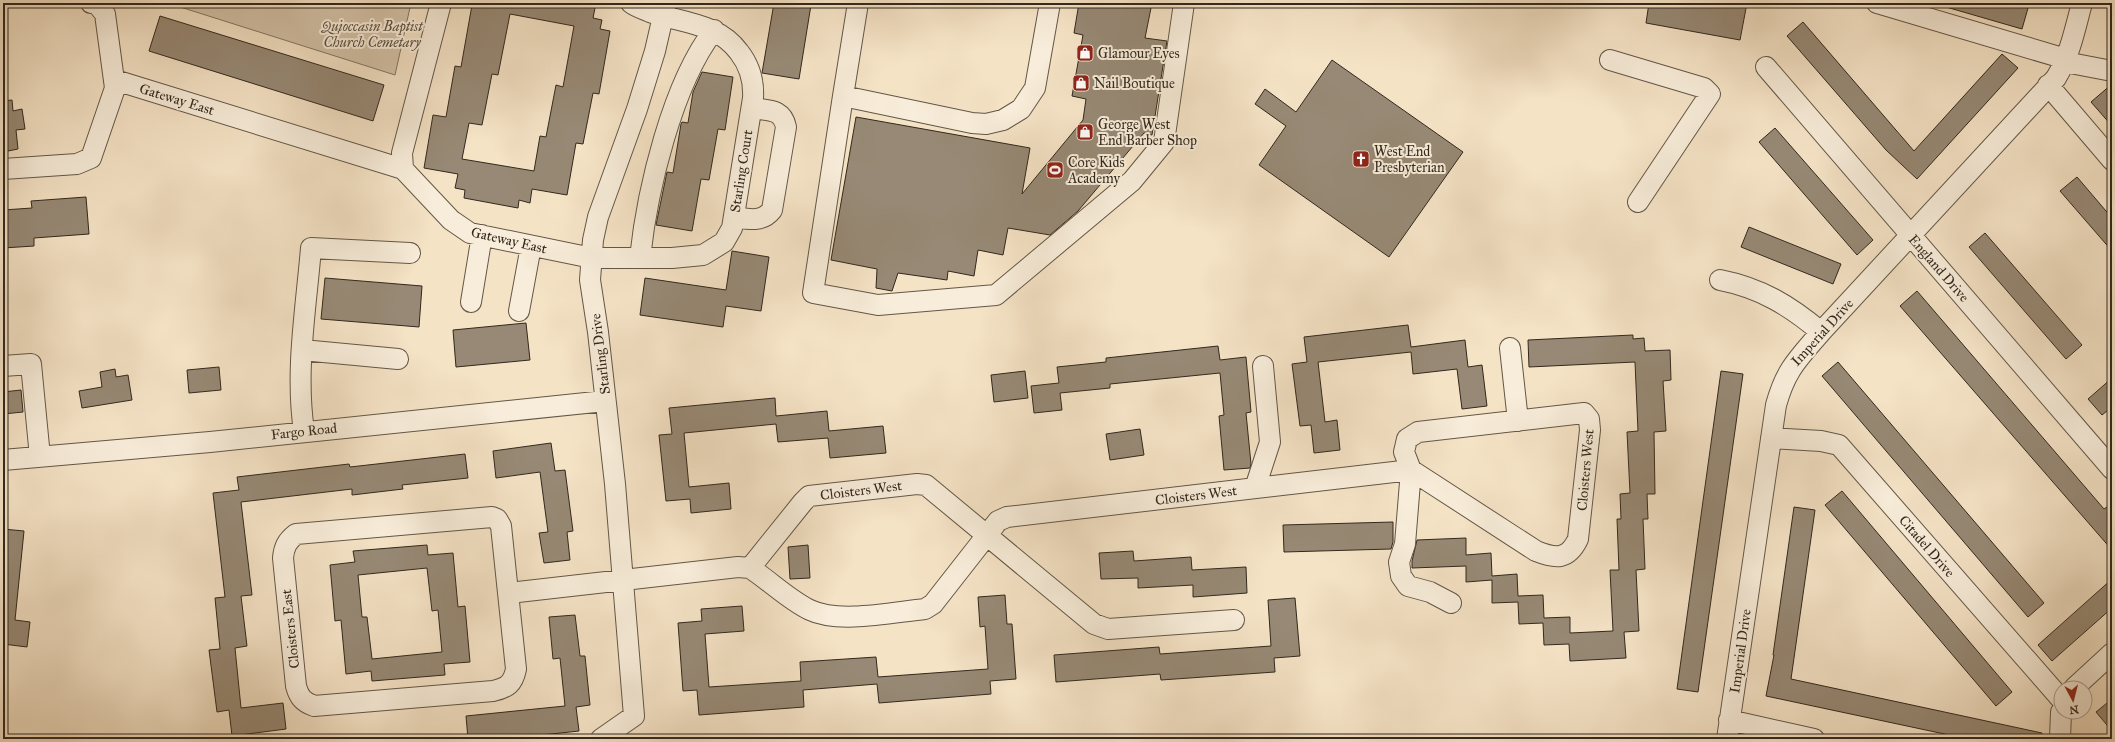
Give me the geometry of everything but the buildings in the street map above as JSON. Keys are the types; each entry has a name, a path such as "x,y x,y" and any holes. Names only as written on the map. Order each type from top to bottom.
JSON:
{"street":[{"path":"3,169 77,164 91,158 114,96 115,80 105,14 96,4 91,3"},
{"path":"403,169 402,153 441,3"},
{"path":"631,3 664,10"},
{"path":"858,3 814,293 878,305 996,296 1132,181 1164,142 1184,3"},
{"path":"843,96 972,123 986,124 1003,120 1021,109 1035,88 1050,3"},
{"path":"1877,3 2066,61 2112,71"},
{"name":"Imperial Drive","path":"1728,730 1776,404 1782,383 1790,368 1821,332 2048,85 2066,61 2082,3"},
{"name":"Starling Court","path":"592,258 691,257 703,255 724,242 732,228 752,108 754,86 745,60 725,36 714,30 664,10"},
{"name":"Starling Drive","path":"601,739 634,716 624,580 598,332 590,280 598,217 637,109 655,51 664,10"},
{"path":"640,258 645,215 659,158 681,87 705,41 714,30"},
{"path":"1610,60 1704,88 1710,94 1638,202"},
{"name":"England Drive","path":"1766,67 1910,235 2110,463"},
{"name":"Gateway East","path":"115,80 403,169 451,220 470,233 592,258"},
{"path":"2048,85 2112,160"},
{"path":"734,217 757,220 767,217 772,210 786,127 784,118 779,113 752,108"},
{"path":"471,302 482,235"},
{"path":"519,311 531,246"},
{"path":"304,431 300,410 302,350 311,248 410,253"},
{"path":"1720,280 1761,293 1786,304 1821,332"},
{"path":"1510,348 1518,421"},
{"path":"302,350 398,359"},
{"path":"3,366 31,364 40,457"},
{"path":"1255,488 1267,457 1270,442 1263,366"},
{"name":"Fargo Road","path":"3,460 605,401"},
{"name":"Cloisters West","path":"1584,414 1589,419 1590,430 1578,539 1573,550 1562,556 1551,557 1536,551 1411,470 1404,452 1407,439 1418,432 1518,421 1584,414"},
{"name":"Citadel Drive","path":"1771,438 1821,441 1839,445 2053,690"},
{"path":"1411,470 1405,544 1399,562 1401,576 1408,586 1430,592 1451,603"},
{"name":"Cloisters West","path":"1234,620 1108,629 1094,624 988,534 926,484 815,495 803,502 750,568 810,610 828,616 843,617 926,609 933,604 988,534 998,521 1007,517 1411,470"},
{"name":"Cloisters East","path":"492,517 497,519 501,526 509,593 516,669 514,679 510,686 493,691 314,706 306,703 299,697 296,686 283,558 284,547 289,539 296,534 492,517"},
{"path":"509,593 738,567 750,568"},
{"path":"2083,680 2112,653"},
{"path":"2060,739 2061,720"},
{"path":"1728,730 1814,739"}],"green space":[{"name":"Quioccasin Baptist Church Cemetary","path":"178,3 411,3 395,75 177,6"}],"place":[{"name":"Glamour Eyes","path":"1085,53"},
{"name":"Nail Boutique","path":"1081,83"},
{"name":"George West End Barber Shop","path":"1085,132"},
{"name":"West End Presbyterian","path":"1361,159"},
{"name":"Core Kids Academy","path":"1055,170"}]}
